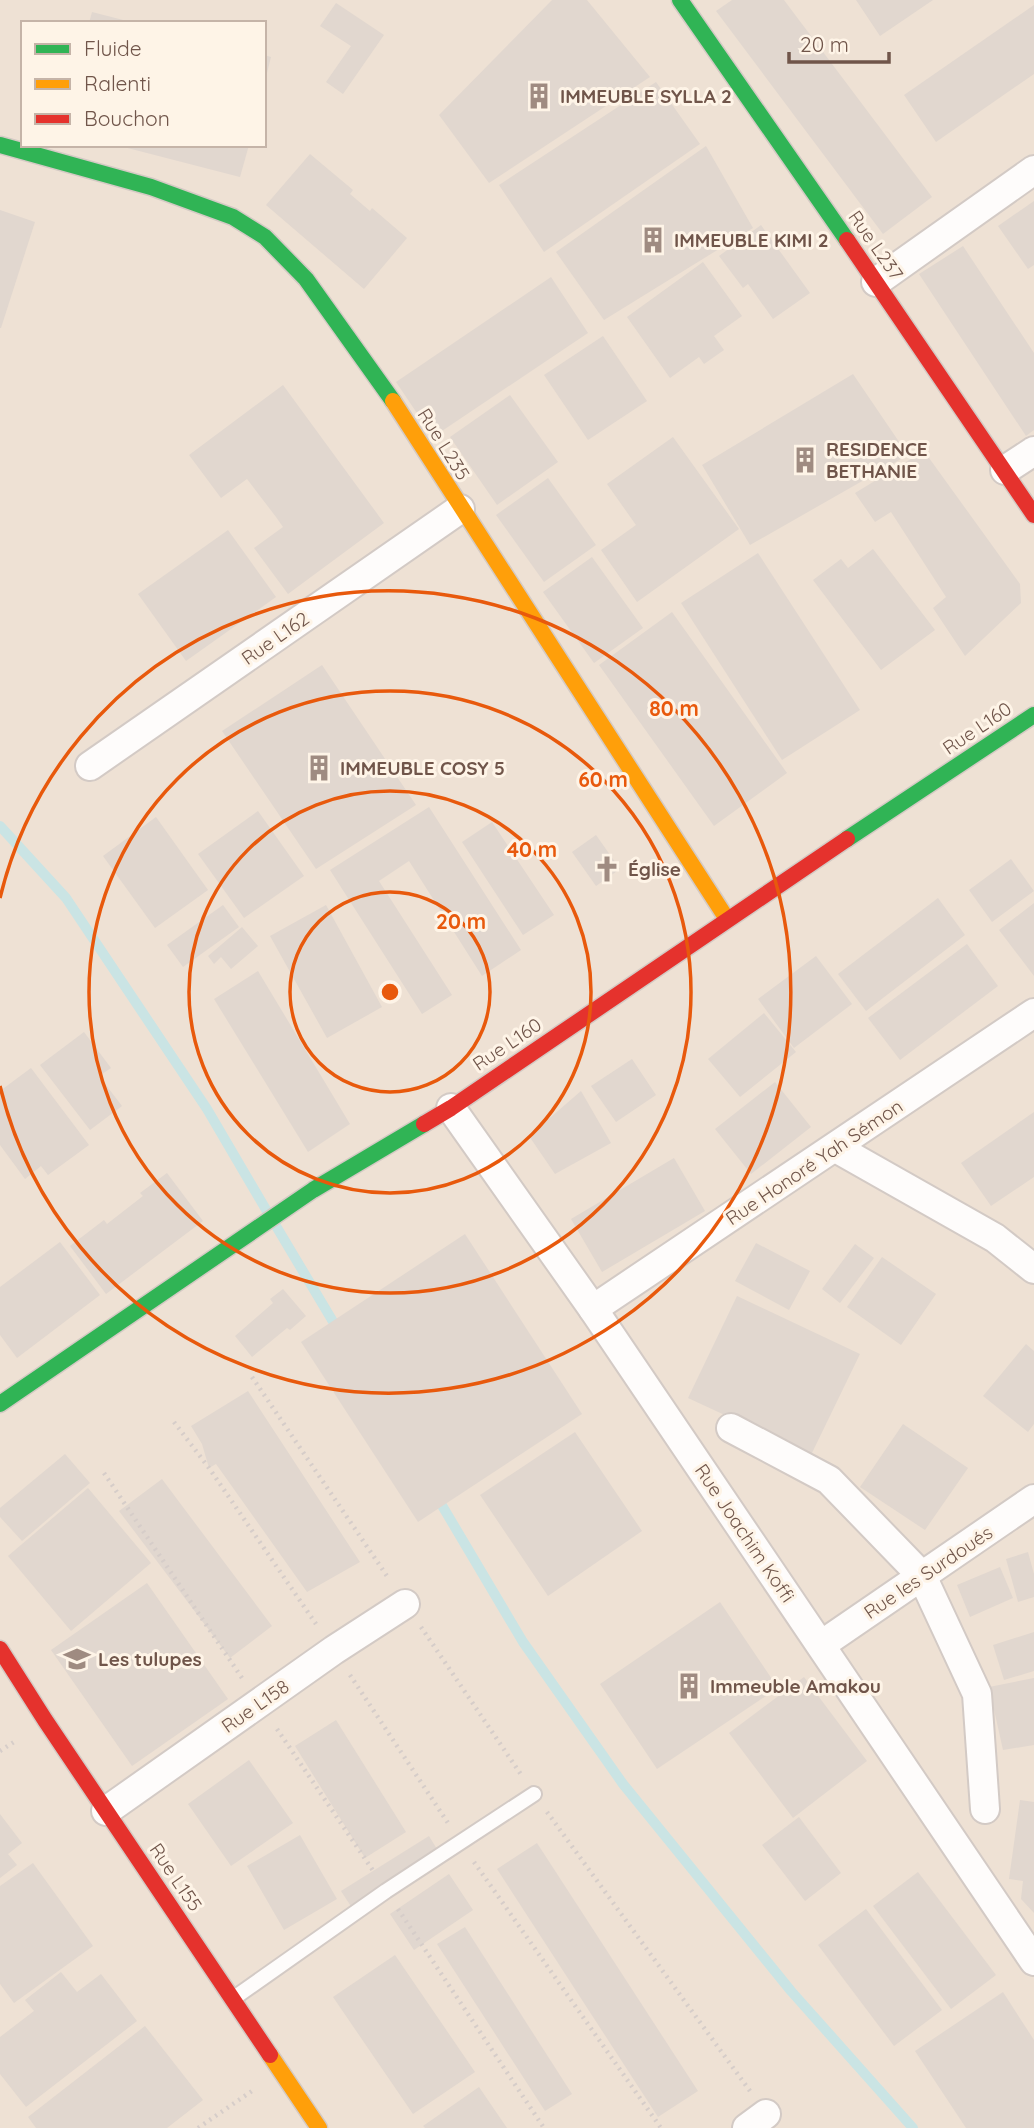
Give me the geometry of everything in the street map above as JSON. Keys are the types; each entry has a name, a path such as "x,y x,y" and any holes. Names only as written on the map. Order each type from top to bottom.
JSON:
{"street":[{"name":"Rue L237","path":"684,1 1034,515"},
{"name":"Rue L235","path":"0,145 151,187 233,217 265,237 306,279 380,383 727,919"},
{"path":"876,282 1034,170"},
{"path":"1005,470 1034,451"},
{"name":"Rue L162","path":"90,766 460,509"},
{"name":"Rue L160","path":"0,1404 313,1190 451,1108 727,919 1034,715"},
{"name":"Rue Honoré Yah Sémon","path":"593,1309 1034,1013"},
{"name":"Rue Joachim Koffi","path":"451,1108 593,1309 1034,1961"},
{"path":"836,1148 995,1238 1034,1269"},
{"path":"731,1428 829,1480 922,1576 977,1694 985,1809"},
{"name":"Rue les Surdoués","path":"821,1645 1034,1499"},
{"name":"Rue L158","path":"106,1811 334,1650 405,1604"},
{"name":"Rue L155","path":"0,1648 319,2128"}],"lane":[{"path":"233,1999 386,1891 534,1794"}],"path":[{"path":"252,1377 757,2121"},
{"path":"174,1422 209,1468 334,1650 461,1843 661,2128"},
{"path":"103,1473 544,2128"},
{"path":"198,2128 281,2071"}],"shaded area":[{"path":"0,0 1034,0 1034,2128 0,2128"}],"building":[{"name":"IMMEUBLE SYLLA 2","path":"552,0 587,0 650,77 489,183 439,115"},
{"path":"732,0 784,0 932,197 883,234 716,11"},
{"path":"856,0 933,0 880,36"},
{"path":"336,3 384,35 343,94 326,82 351,46 320,26"},
{"path":"1034,5 1034,74 936,142 904,95"},
{"path":"92,12 127,21 90,21"},
{"path":"266,56 271,57 266,77"},
{"path":"656,82 700,144 544,252 499,185"},
{"name":"IMMEUBLE KIMI 2","path":"706,146 753,228 604,320 556,252"},
{"path":"124,147 248,147 240,177"},
{"path":"310,154 353,190 350,194 370,211 372,208 407,238 364,289 266,205"},
{"path":"1034,201 1034,265 1028,269 998,226"},
{"path":"0,210 35,222 1,328 0,328"},
{"path":"761,225 810,293 773,319 748,284 743,288 719,256"},
{"path":"963,246 1034,353 1034,430 1026,436 919,274"},
{"path":"703,262 742,316 714,336 724,350 704,364 699,357 670,378 627,317"},
{"path":"551,277 588,333 433,437 396,382"},
{"path":"603,336 647,401 588,440 544,375"},
{"name":"RESIDENCE BETHANIE","path":"853,374 908,455 750,545 702,465"},
{"path":"283,385 384,523 288,594 254,548 283,527 276,517 247,479 221,498 189,455"},
{"path":"510,395 558,462 497,505 450,437"},
{"path":"673,437 739,529 637,602 601,550 636,525 607,484"},
{"path":"924,451 1020,584 1021,603 965,656 933,608 946,597 891,512 875,522 855,493"},
{"path":"548,478 596,545 544,582 496,515"},
{"path":"228,530 276,597 186,661 138,594"},
{"path":"873,549 935,630 881,670 813,580 841,559 848,568"},
{"path":"758,553 860,710 782,760 681,603"},
{"path":"592,557 643,628 594,663 543,592"},
{"path":"672,612 787,773 714,826 599,665"},
{"name":"IMMEUBLE COSY 5","path":"322,665 416,805 316,869 222,731"},
{"path":"429,807 521,950 482,976 409,861 379,881 452,995 422,1014 330,870"},
{"path":"258,811 304,876 244,918 198,854"},
{"path":"156,817 208,890 155,928 103,856"},
{"path":"492,822 554,915 523,935 462,842"},
{"path":"596,835 620,869 596,886 572,852"},
{"path":"1011,859 1034,891 992,922 969,890"},
{"path":"938,898 965,935 866,1011 838,974"},
{"path":"1034,903 1034,976 999,930"},
{"path":"223,905 239,927 183,967 167,945"},
{"path":"326,905 382,1007 327,1038 270,936"},
{"path":"242,927 258,946 231,969 221,957 214,964 208,956"},
{"path":"967,944 998,986 900,1060 868,1018"},
{"path":"816,956 852,1004 794,1048 758,999"},
{"path":"258,971 350,1124 308,1152 214,999"},
{"path":"764,1013 796,1052 740,1097 708,1059"},
{"path":"84,1032 111,1068 99,1076 122,1106 90,1130 40,1065"},
{"path":"632,1059 656,1095 616,1122 591,1086"},
{"path":"31,1068 89,1145 48,1175 41,1166 25,1179 0,1145 0,1091"},
{"path":"775,1082 811,1127 751,1174 715,1129"},
{"path":"581,1091 611,1143 555,1174 529,1136"},
{"path":"1034,1112 1034,1177 991,1206 961,1163"},
{"path":"674,1158 705,1211 602,1272 571,1219"},
{"path":"167,1173 203,1221 106,1294 70,1246 104,1220 107,1224 143,1196 140,1193"},
{"path":"465,1234 582,1414 418,1522 301,1342"},
{"path":"60,1242 100,1295 17,1358 0,1335 0,1287"},
{"path":"756,1243 810,1271 789,1310 735,1281"},
{"path":"855,1244 874,1258 840,1303 822,1289"},
{"path":"882,1257 936,1294 901,1345 847,1307"},
{"path":"283,1289 306,1316 252,1357 235,1336 273,1303 270,1299"},
{"path":"737,1296 860,1354 811,1455 688,1398"},
{"path":"1026,1344 1034,1351 1034,1424 1028,1432 983,1396"},
{"path":"248,1391 360,1562 307,1592 216,1464 209,1468 202,1444 191,1426"},
{"path":"903,1424 968,1468 925,1530 860,1487"},
{"path":"575,1432 642,1531 548,1596 480,1495"},
{"path":"65,1454 90,1483 22,1541 0,1517 0,1508"},
{"path":"162,1479 272,1626 230,1658 119,1511"},
{"path":"88,1488 151,1563 71,1631 8,1556"},
{"path":"1028,1552 1034,1574 1034,1597 1018,1602 1006,1559"},
{"path":"1000,1567 1013,1598 970,1617 957,1585"},
{"path":"147,1583 228,1699 132,1766 51,1650"},
{"name":"Immeuble Amakou","path":"720,1602 778,1688 657,1769 600,1684"},
{"path":"1034,1632 1034,1671 1004,1680 993,1645"},
{"path":"804,1677 867,1761 793,1818 729,1733"},
{"path":"1034,1678 1034,1745 1003,1750 989,1687"},
{"path":"336,1720 406,1832 365,1858 295,1746"},
{"path":"249,1760 293,1823 231,1866 188,1804"},
{"path":"1020,1800 1034,1802 1034,1913 1021,1899 1023,1881 1009,1879"},
{"path":"0,1814 22,1843 8,1854 17,1865 0,1878"},
{"path":"799,1817 841,1873 805,1901 762,1845"},
{"path":"300,1835 337,1899 284,1930 247,1866"},
{"path":"429,1836 443,1859 356,1914 341,1891"},
{"path":"537,1843 698,2091 658,2117 497,1869"},
{"path":"33,1863 93,1946 14,2003 0,1984 0,1886"},
{"path":"918,1872 996,1975 951,2009 873,1906"},
{"path":"449,1874 473,1910 414,1950 390,1914"},
{"path":"866,1909 942,2010 894,2046 818,1945"},
{"path":"465,1927 572,2094 545,2111 437,1944"},
{"path":"395,1955 475,2072 413,2114 333,1997"},
{"path":"61,1972 77,1992 101,1974 137,2021 26,2107 0,2074 0,2037 34,2011 25,2000"},
{"path":"1003,1992 1034,2040 1034,2128 966,2128 915,2051"},
{"path":"145,2026 203,2100 167,2128 36,2128 28,2117"},
{"path":"479,2087 507,2128 423,2126"}],"waterway":[{"path":"0,826 66,898 207,1109 268,1213"},
{"path":"276,1226 338,1330"},
{"path":"437,1497 523,1642 623,1784 791,1991 913,2128"}],"traffic: fast":[{"path":"680,0 847,240"},
{"path":"0,145 151,187 233,217 265,237 306,279 393,401"},
{"path":"847,839 1034,715"},
{"path":"0,1404 313,1190 424,1124"}],"traffic: slow":[{"path":"393,401 727,919"},
{"path":"270,2055 319,2128"}],"traffic: jam":[{"path":"847,240 1034,515"},
{"path":"424,1124 847,839"},
{"path":"0,1649 270,2055"}],"place":[{"name":"IMMEUBLE SYLLA 2","path":"539,96"},
{"name":"IMMEUBLE KIMI 2","path":"653,240"},
{"name":"RESIDENCE BETHANIE","path":"805,460"},
{"name":"IMMEUBLE COSY 5","path":"319,768"},
{"name":"Église","path":"607,869"},
{"name":"Les tulupes","path":"77,1659"},
{"name":"Immeuble Amakou","path":"689,1686"}]}
